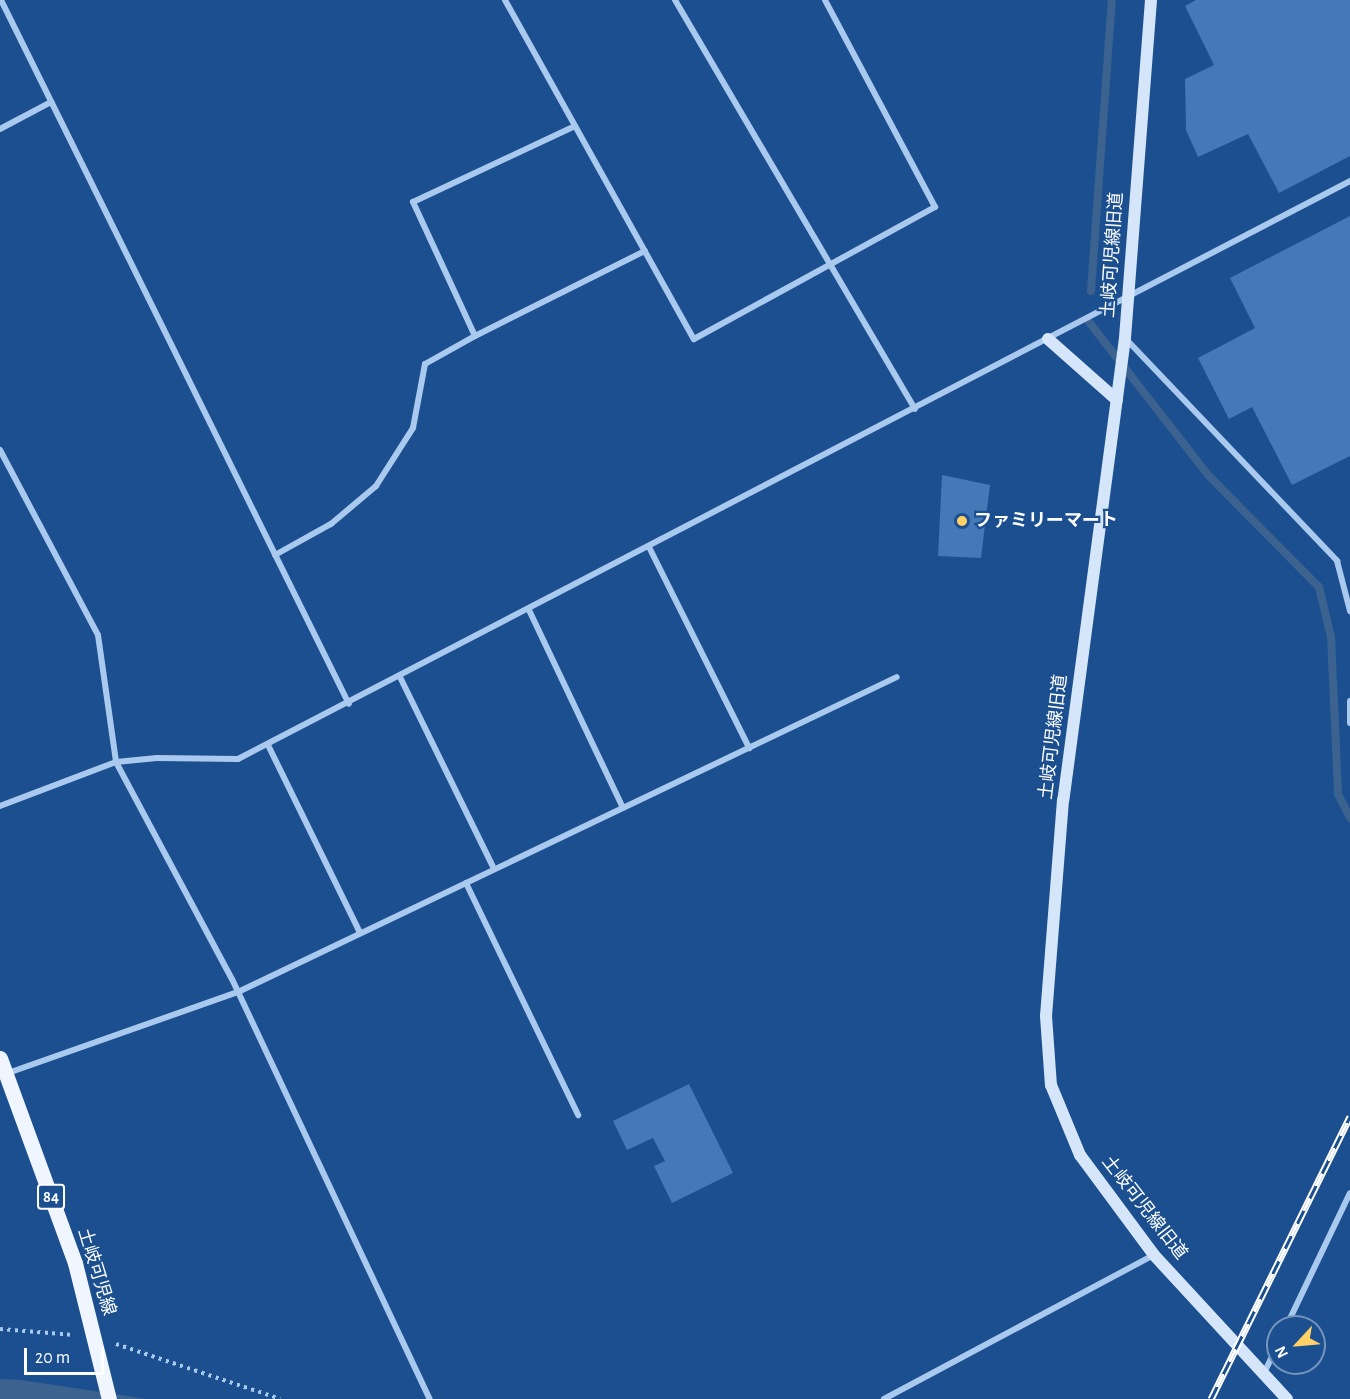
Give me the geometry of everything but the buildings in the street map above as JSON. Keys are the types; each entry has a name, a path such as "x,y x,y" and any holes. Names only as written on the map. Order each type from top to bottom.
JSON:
{"main road":[{"name":"土岐可児線","path":"0,1058 75,1263 102,1363 109,1399"}],"street":[{"path":"1,0 349,704"},
{"path":"505,0 694,339 935,207 825,0"},
{"path":"675,0 915,409"},
{"name":"土岐可児線旧道","path":"1151,0 1125,338 1063,800 1046,1016 1051,1085 1080,1155 1154,1255 1287,1399"},
{"path":"0,129 51,102"},
{"path":"475,336 413,202 575,126"},
{"path":"0,806 116,762 157,758 238,759 349,704 1350,181"},
{"path":"275,555 331,524 376,486 413,428 425,364 475,336 645,251"},
{"path":"1125,338 1337,561 1350,611"},
{"path":"1048,339 1117,400"},
{"path":"0,450 98,635 116,762 237,992 430,1399"},
{"path":"649,547 750,748"},
{"path":"529,610 623,808"},
{"path":"400,677 494,869"},
{"path":"7,1073 237,992 897,677"},
{"path":"1350,701 1350,723"},
{"path":"268,745 360,933"},
{"path":"466,883 578,1115"},
{"path":"1292,1315 1350,1193"},
{"path":"884,1399 1154,1255"},
{"path":"1263,1374 1266,1368"}],"path":[{"path":"0,1329 95,1338 280,1399"}],"water":[{"path":"0,1379 21,1380 147,1399 0,1399"}],"waterway":[{"path":"1091,291 1112,0"},
{"path":"1089,322 1209,476 1319,587 1331,637 1338,794 1350,818"}],"railway":[{"path":"1211,1399 1350,1116"}],"place":[{"name":"ファミリーマート","path":"962,521"}]}
